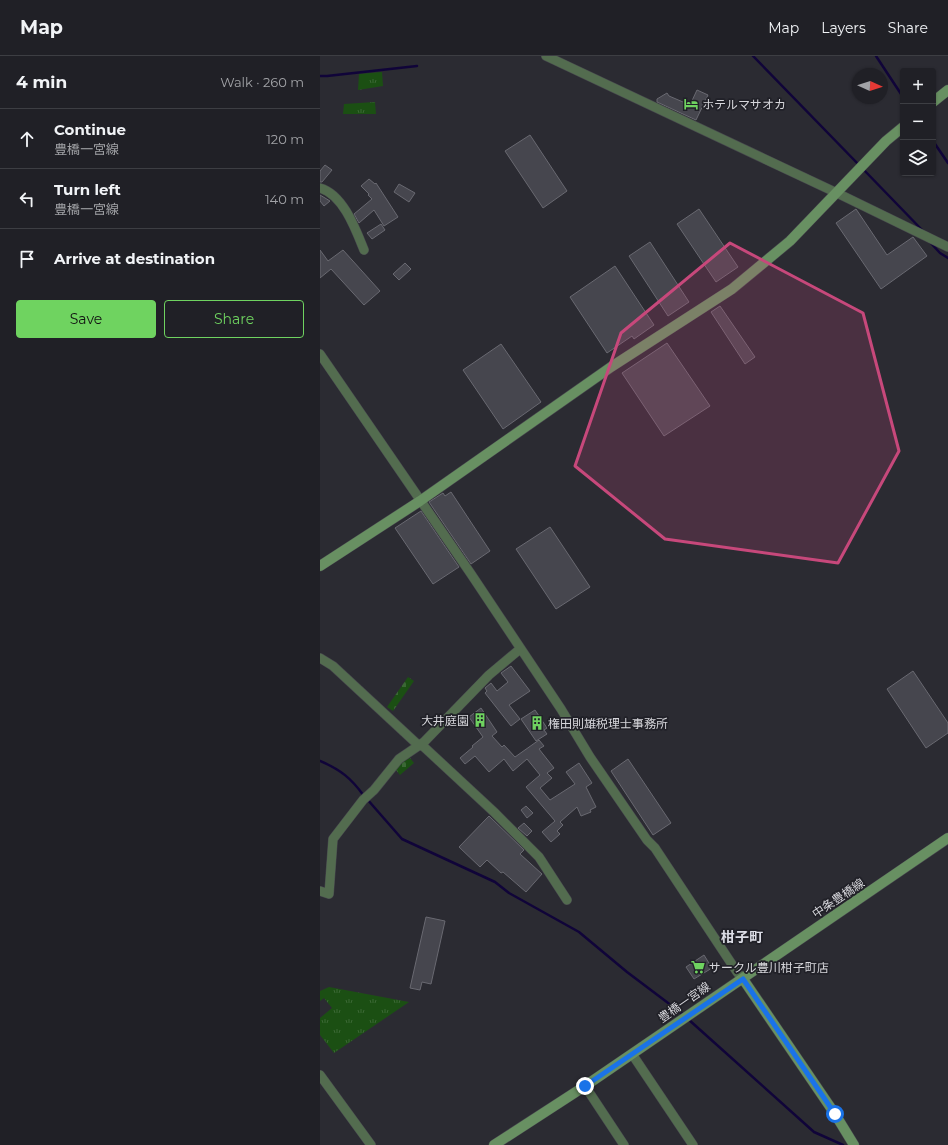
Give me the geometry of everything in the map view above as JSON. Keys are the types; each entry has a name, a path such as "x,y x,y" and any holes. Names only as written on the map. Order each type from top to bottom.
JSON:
{"main road":[{"path":"936,100 948,90"},
{"path":"320,566 420,501 611,367 732,289 790,241 886,141 900,129"},
{"name":"中条豊橋線","path":"743,979 948,838"},
{"path":"743,979 835,1114 854,1145"},
{"name":"豊橋一宮線","path":"494,1145 585,1086 743,979"}],"street":[{"path":"546,56 837,192 948,247"},
{"path":"320,188 326,190 334,196 352,220 364,250"},
{"path":"320,354 471,574 561,710 590,757 647,840 655,848 743,979"},
{"path":"320,891 329,894 333,858 333,839 366,797 399,759 420,745 489,675 520,649"},
{"path":"320,658 333,666 494,812 539,857 567,900"},
{"path":"632,1054 693,1145"},
{"path":"320,1075 371,1145"},
{"path":"585,1086 624,1145"}],"highlighted area":[{"path":"730,243 863,313 899,451 838,563 665,539 575,466 621,333"}],"green space":[{"path":"382,72 383,86 358,90 359,74"},
{"path":"375,102 376,114 343,114 344,104"},
{"path":"408,677 414,681 393,711 387,707"},
{"path":"410,758 414,763 400,775 396,770 402,762"},
{"path":"329,987 409,1002 334,1053 320,1035 320,1018 332,1008 324,998 320,1001 320,991"}],"building":[{"path":"697,90 708,95 696,120 657,102 657,99 667,93 669,96 690,105"},
{"path":"530,135 567,191 543,208 505,151"},
{"path":"325,165 332,170 322,182 320,182 320,171"},
{"path":"369,179 375,184 376,183 398,217 384,226 374,210 359,223 354,214 372,199 361,186"},
{"path":"399,184 415,193 409,202 394,192"},
{"path":"320,195 330,201 324,206 320,201"},
{"path":"699,209 738,267 716,282 677,224"},
{"path":"856,209 887,255 913,237 927,256 881,289 836,223"},
{"path":"381,224 385,230 372,239 367,233"},
{"path":"650,242 689,302 668,316 629,256"},
{"path":"320,250 328,261 343,250 380,291 364,305 331,269 320,278"},
{"path":"405,263 411,269 399,280 393,274"},
{"path":"615,266 654,325 634,339 632,336 607,353 570,297"},
{"path":"720,306 755,357 745,364 711,312"},
{"path":"667,343 710,406 664,436 622,373"},
{"path":"501,344 541,402 503,429 463,370"},
{"path":"451,492 490,551 471,564 429,502 443,493 445,496"},
{"path":"421,511 459,567 433,584 395,528"},
{"path":"550,527 590,587 556,609 516,549"},
{"path":"511,666 530,691 509,705 520,719 511,726 485,693 487,691 485,688 491,683 497,691 508,682 501,673"},
{"path":"913,671 948,723 948,733 926,748 887,689"},
{"path":"481,708 497,732 492,736 502,747 504,745 515,757 539,740 544,746 539,749 554,768 547,773 552,778 540,788 550,800 575,784 566,772 579,763 592,783 586,787 596,807 590,810 591,812 581,816 577,807 560,822 563,825 557,831 560,834 551,842 542,832 555,821 526,787 540,775 527,759 513,771 504,759 489,772 475,756 465,764 460,758 483,737 469,717"},
{"name":"権田則雄税理士事務所","path":"535,710 547,728 544,730 547,734 536,741 521,719"},
{"path":"628,759 671,823 653,835 611,771"},
{"path":"526,806 533,813 527,818 521,810"},
{"path":"489,816 524,850 520,854 542,874 526,892 487,860 480,867 459,847"},
{"path":"524,823 532,831 527,836 518,828"},
{"path":"426,917 445,921 431,984 422,982 420,990 410,988"},
{"path":"704,955 712,968 694,979 686,967"}],"waterway":[{"path":"753,56 860,166"},
{"path":"876,56 900,92"},
{"path":"320,76 417,66"},
{"path":"936,145 948,163"},
{"path":"863,169 924,232"},
{"path":"929,241 940,253 948,258"},
{"path":"320,761 345,775 355,784 364,796"},
{"path":"367,799 402,839 495,882 509,893 579,932 627,972 684,1015"},
{"path":"688,1019 814,1132 843,1145"}],"place":[{"name":"ホテルマサオカ","path":"691,104"},
{"name":"大井庭園","path":"480,720"},
{"name":"権田則雄税理士事務所","path":"537,723"},
{"name":"サークル豊川柑子町店","path":"698,967"}],"district":[{"name":"柑子町","path":"742,937"}],"route":[{"path":"585,1086 743,979 835,1114"}]}
